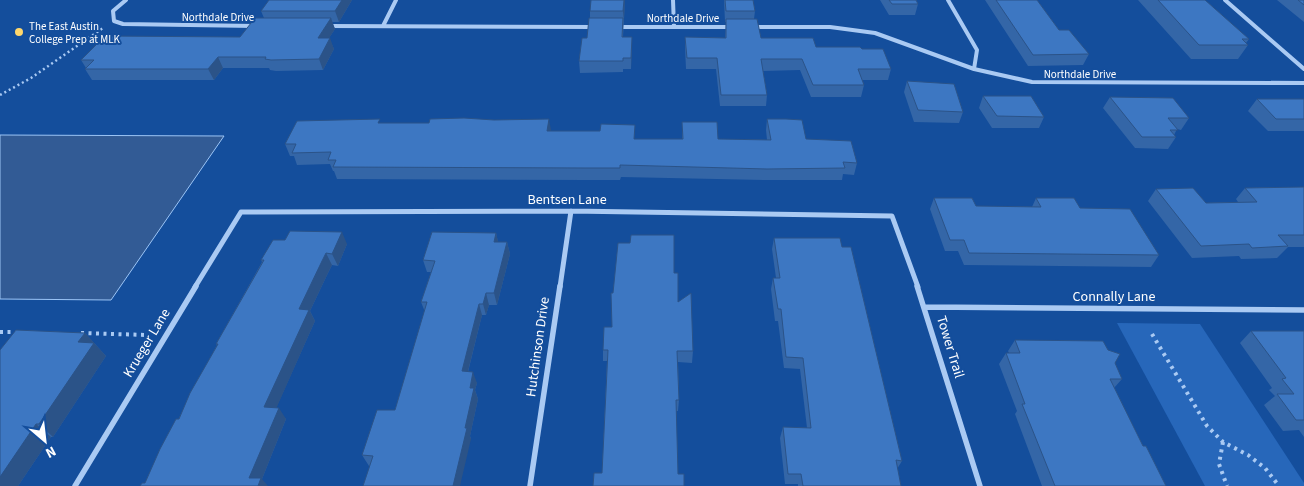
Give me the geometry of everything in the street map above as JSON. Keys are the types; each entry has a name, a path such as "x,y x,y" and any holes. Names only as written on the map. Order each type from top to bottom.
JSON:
{"street":[{"path":"114,21 113,12 126,0"},
{"path":"383,26 396,0"},
{"path":"672,0 674,27"},
{"path":"948,0 977,50 974,70"},
{"path":"1226,0 1304,69"},
{"name":"Northdale Drive","path":"114,21 135,25 264,26"},
{"path":"323,26 596,27"},
{"name":"Northdale Drive","path":"752,27 820,26 875,33 898,39 974,70 1004,79 1032,82 1304,83"},
{"name":"Northdale Drive","path":"615,27 742,27"},
{"name":"Bentsen Lane","path":"241,212 571,211 892,216"},
{"name":"Hutchinson Drive","path":"530,486 571,211"},
{"name":"Krueger Lane","path":"75,486 241,212"},
{"name":"Tower Trail","path":"892,216 925,307 980,486"},
{"name":"Connally Lane","path":"925,307 1304,310"}],"path":[{"path":"0,95 31,78 114,21"},
{"path":"0,332 20,332"},
{"path":"79,333 148,334"},
{"path":"1152,334 1207,426 1222,442 1248,455 1265,468 1279,486"},
{"path":"1222,442 1217,456 1220,474 1227,486"}],"shaded area":[{"path":"0,135 224,136 111,300 0,299"},
{"path":"1117,323 1200,324 1304,483 1304,486 1205,486"}],"building":[{"path":"269,0 342,0 335,11 261,11"},
{"path":"591,0 624,0 623,11 590,11"},
{"path":"725,0 753,0 755,11 726,11"},
{"path":"889,0 916,0 918,4 892,4"},
{"path":"996,0 1037,0 1059,30 1069,30 1089,54 1033,55"},
{"path":"1158,0 1205,0 1249,39 1242,39 1248,45 1199,45"},
{"path":"255,18 331,18 318,38 330,38 319,59 271,60 265,59 266,57 218,57 208,69 85,69 94,60 81,60 105,36 240,37"},
{"path":"589,18 623,18 622,37 632,37 631,58 623,58 623,61 579,61 582,38 587,38"},
{"path":"726,19 757,19 761,38 813,38 816,47 883,49 891,69 858,69 864,85 813,85 802,59 761,59 767,95 721,95 717,58 687,58 685,37 726,38"},
{"path":"907,81 954,84 963,112 918,110"},
{"path":"983,96 1031,96 1044,117 997,116"},
{"path":"1110,97 1173,98 1189,118 1168,118 1178,130 1170,130 1176,137 1142,137"},
{"path":"1257,99 1304,99 1304,119 1276,119"},
{"path":"464,118 494,120 549,119 547,131 600,131 601,124 635,125 634,139 683,139 682,122 717,122 718,139 771,140 767,119 802,120 806,139 851,141 857,163 843,162 845,168 767,169 620,165 620,168 333,167 336,160 328,160 331,152 292,153 296,144 285,144 297,121 380,119 378,123 429,123 430,119"},
{"path":"1304,187 1304,235 1278,235 1288,246 1252,248 1249,244 1201,246 1156,189 1193,188 1206,203 1257,202 1245,188"},
{"path":"934,198 972,198 976,206 1041,207 1036,198 1074,198 1080,208 1130,209 1159,255 969,253 964,240 950,240"},
{"path":"290,231 342,232 332,254 326,253 299,309 309,310 264,407 279,408 249,478 261,478 258,486 140,486 142,483 145,483 160,449 176,419 179,419 190,393 218,344 216,344 264,260 261,260 273,240 285,240"},
{"path":"432,232 496,233 494,242 507,242 494,293 486,293 483,304 479,304 462,371 473,372 470,388 474,388 465,428 467,428 453,486 363,486 373,456 362,455 377,410 395,410 427,302 421,302 435,261 423,260"},
{"path":"631,235 674,235 674,273 678,273 678,302 691,293 693,351 677,351 679,400 676,400 678,474 684,474 684,486 593,486 594,473 602,473 608,350 603,350 604,327 612,327 611,293 613,293 618,243 630,243"},
{"path":"774,238 840,238 842,247 851,247 902,461 896,460 901,486 803,486 801,474 788,474 783,427 811,428 803,358 786,357 781,309 778,309 773,278 780,278"},
{"path":"16,330 85,333 78,342 94,343 0,477 0,350"},
{"path":"1251,331 1304,331 1304,420 1296,420 1277,394 1294,394 1282,379 1286,378"},
{"path":"1015,340 1103,341 1108,350 1120,354 1115,363 1122,379 1110,379 1143,446 1146,446 1166,486 1055,486 1022,404 1025,404 1006,353 1020,353"}],"place":[{"name":"The East Austin College Prep at MLK","path":"19,32"}]}
